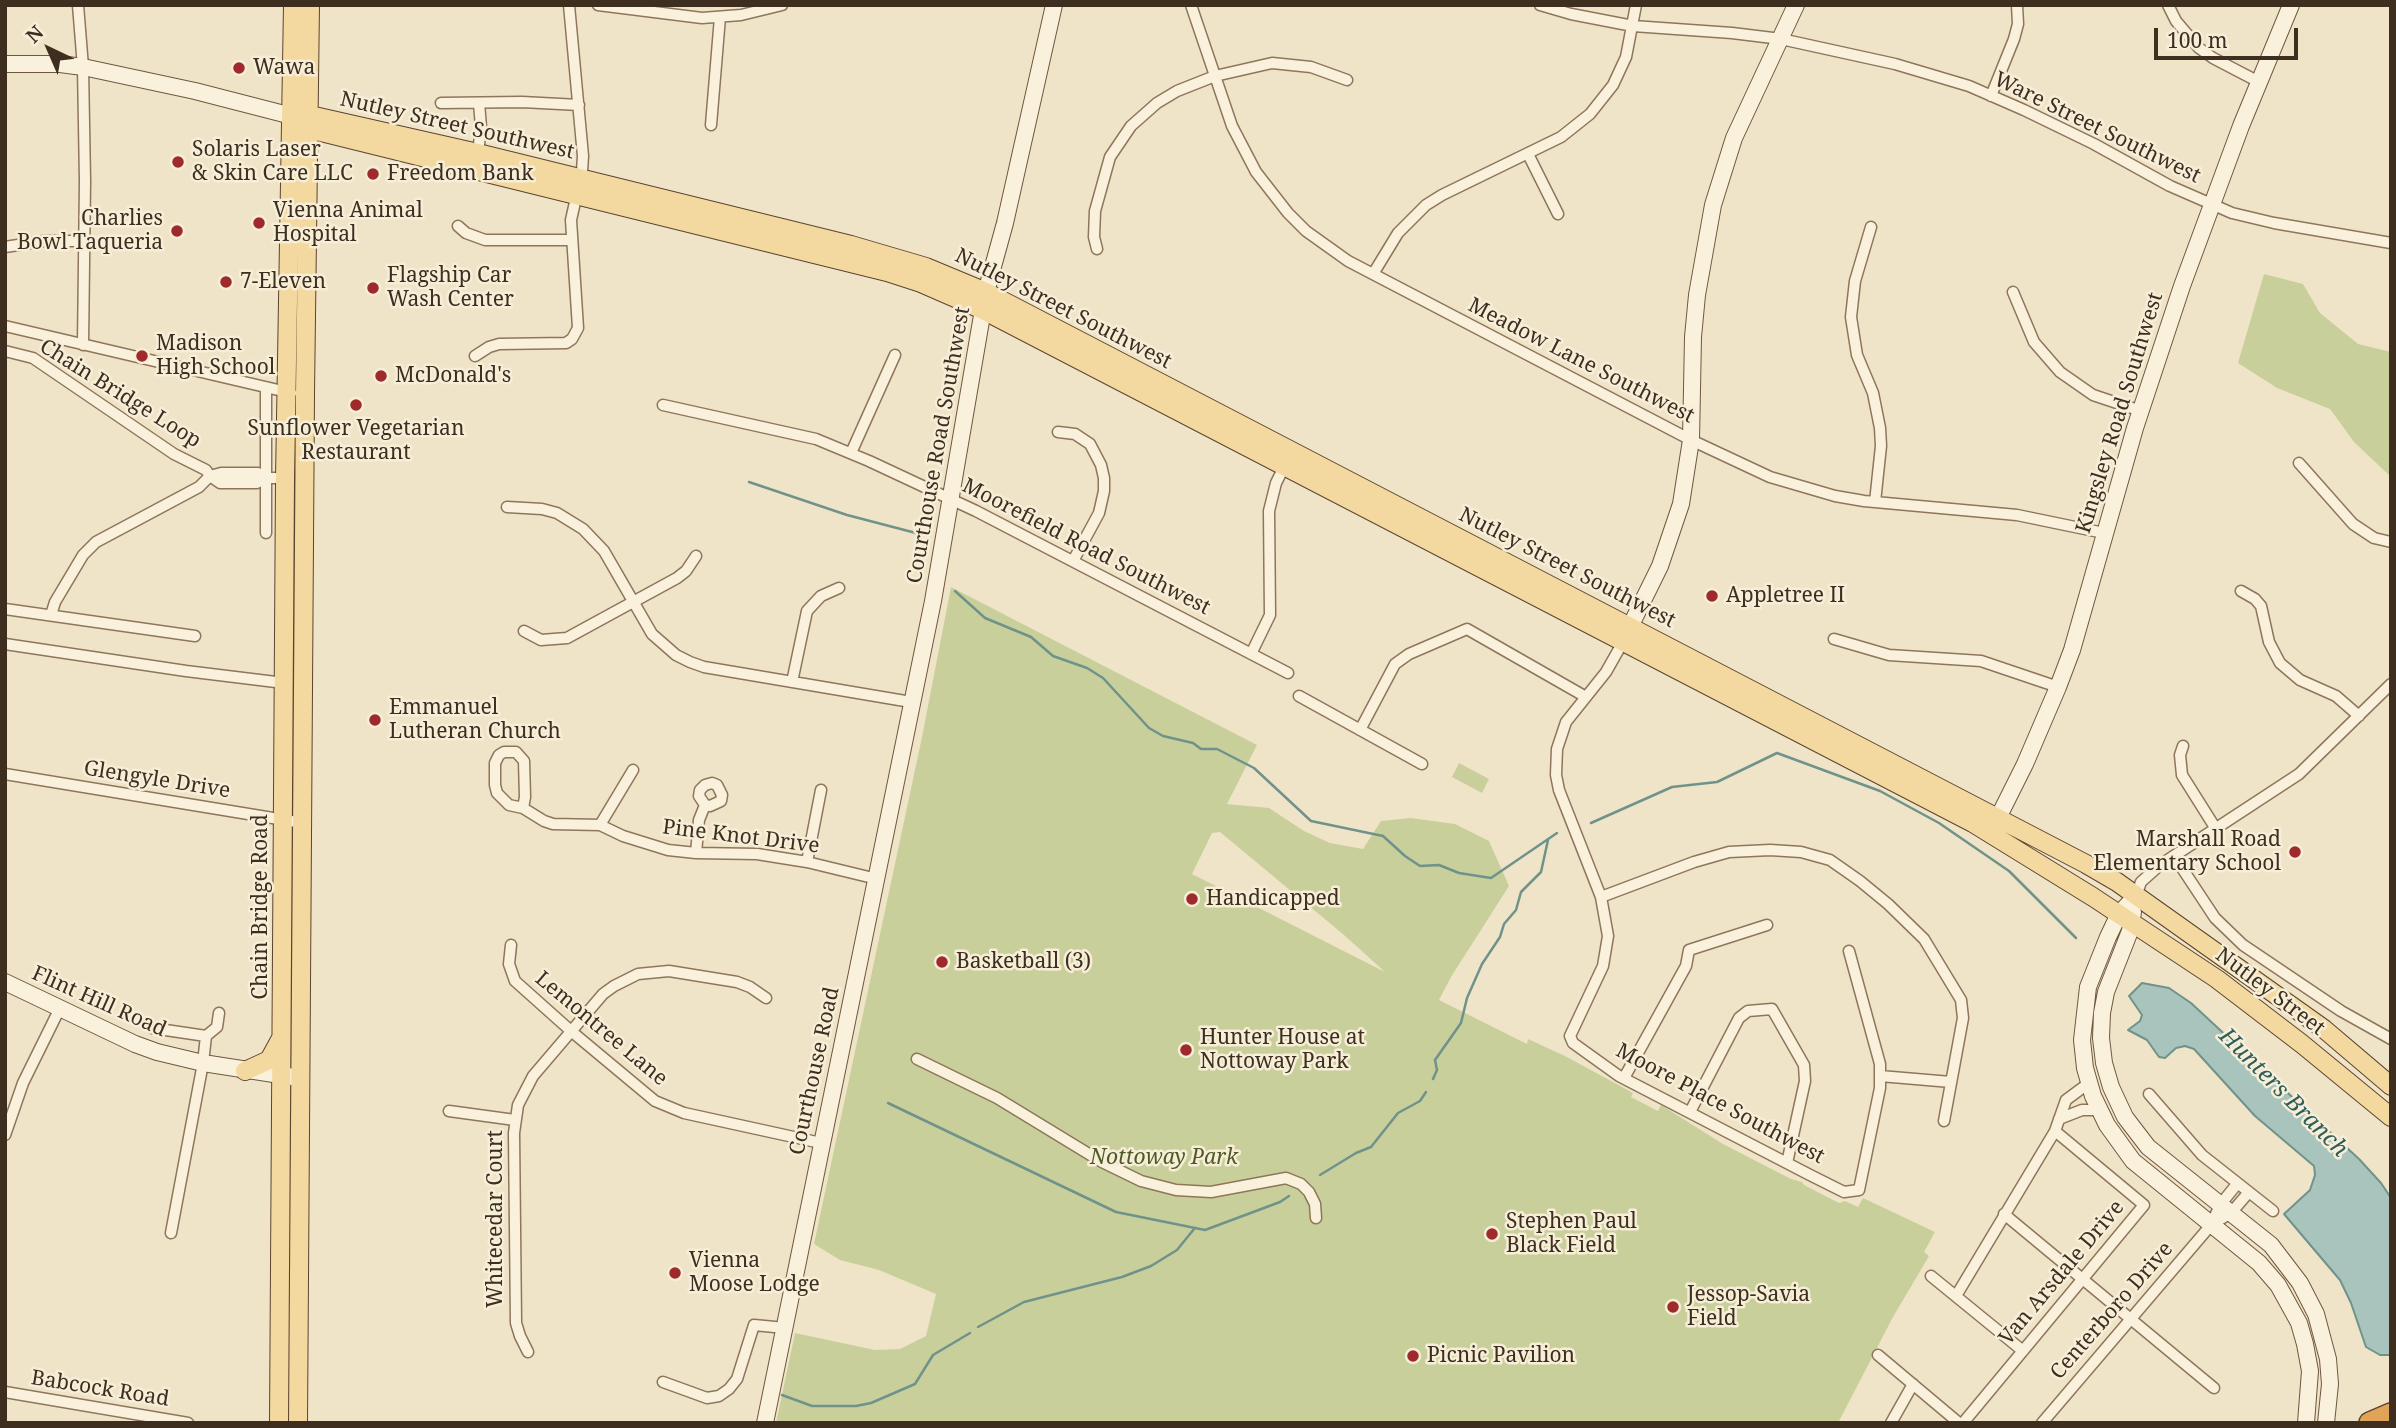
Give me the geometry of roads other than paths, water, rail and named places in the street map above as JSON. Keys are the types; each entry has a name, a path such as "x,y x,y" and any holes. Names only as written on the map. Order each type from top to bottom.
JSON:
{"highway":[{"path":"2370,1423 2391,1414"}],"main road":[{"path":"293,5 304,120"},
{"path":"295,393 310,5"},
{"name":"Nutley Street Southwest","path":"304,120 478,153 578,187 887,272 921,283 983,310 1289,459 1994,825 2102,873 2324,1029 2391,1086"},
{"name":"Nutley Street Southwest","path":"304,120 578,187 895,256 986,292 1289,459"},
{"name":"Chain Bridge Road","path":"279,1423 285,478 295,393"},
{"name":"Chain Bridge Road","path":"295,393 303,822 298,1423"},
{"name":"Nutley Street Southwest","path":"1994,825 2126,918"},
{"name":"Nutley Street","path":"2126,918 2217,979 2302,1044 2389,1117"},
{"path":"245,1070 268,1060 283,1034"}],"street":[{"path":"78,5 83,66 83,345"},
{"path":"475,356 499,344 566,343 572,339 578,328 571,220 583,156 569,5"},
{"path":"598,5 702,18 752,13 782,5"},
{"name":"Courthouse Road Southwest","path":"907,728 939,569 986,292 1005,223 1054,5"},
{"name":"Meadow Lane Southwest","path":"1191,5 1232,126 1243,150 1271,193 1307,231 1327,247 1373,274 1691,440 1770,477 1835,496 2017,515 2104,533"},
{"name":"Ware Street Southwest","path":"1540,5 1633,26 1781,39 1895,64 1969,86 2067,130 2170,186 2232,213 2391,243"},
{"path":"1373,274 1398,233 1426,205 1576,127 1602,101 1626,57 1636,5"},
{"path":"1796,5 1734,138 1708,222 1697,295 1693,337 1691,440 1681,504 1667,546 1627,634 1606,672 1566,722 1560,735 1556,775 1567,812 1601,897 1694,862 1729,852 1770,850 1801,852 1830,860 1888,904 1924,939 1961,999 1963,1018 1944,1121"},
{"path":"1991,96 2014,39 2018,24 2017,5"},
{"path":"2168,5 2199,48 2259,82"},
{"name":"Kingsley Road Southwest","path":"1994,825 2059,687 2141,411 2211,205 2291,5"},
{"path":"711,125 720,17"},
{"path":"5,64 83,66 215,96 304,120"},
{"path":"1097,249 1094,237 1095,211 1103,175 1120,141 1142,114 1157,103 1177,91 1215,76 1260,65 1292,64 1330,72 1347,80"},
{"path":"441,103 579,105"},
{"path":"478,153 480,103"},
{"path":"1528,154 1558,214"},
{"path":"458,226 466,233 485,240 572,240"},
{"path":"1871,227 1855,281 1851,317 1857,355 1872,393 1880,428 1881,446 1875,502"},
{"path":"5,247 44,241 84,241"},
{"path":"2013,292 2034,342 2060,372 2093,395 2141,411"},
{"path":"5,326 295,393"},
{"name":"Chain Bridge Loop","path":"5,351 33,358 158,444 201,467 220,483 257,483 266,478 285,478"},
{"path":"851,453 895,355"},
{"path":"266,388 266,533"},
{"name":"Moorefield Road Southwest","path":"663,405 816,439 851,453 950,499 1288,673"},
{"path":"1058,432 1075,434 1090,444 1101,465 1104,478 1099,513 1073,561"},
{"path":"1251,654 1270,615 1269,511 1276,483 1289,459"},
{"path":"2300,463 2353,524 2374,538 2391,541"},
{"name":"Chain Bridge Loop","path":"51,615 55,602 88,548 199,487 211,476"},
{"path":"507,507 542,509 557,513 583,529 604,551 652,634 676,655 690,662 704,667 911,702"},
{"path":"524,631 541,640 560,640 677,578 696,556"},
{"path":"792,682 807,611 821,596 839,589"},
{"path":"2241,591 2261,606 2269,642 2280,663 2300,680 2336,696 2359,716"},
{"path":"5,609 195,636"},
{"path":"1360,730 1395,664 1409,654 1467,629 1586,697"},
{"path":"1835,639 1889,655 2001,666 2059,687"},
{"path":"5,645 285,683"},
{"path":"2326,1423 2330,1384 2328,1359 2316,1314 2300,1283 2283,1258 2140,1139 2121,1109 2108,1076 2101,1038 2104,1002 2126,918 2141,882 2147,875 2299,774 2391,684"},
{"path":"1299,696 1422,764"},
{"name":"Courthouse Road","path":"765,1423 907,728"},
{"path":"2183,746 2180,755 2182,775 2216,829"},
{"name":"Pine Knot Drive","path":"523,808 524,761 516,752 504,752 495,763 497,793 509,805 523,808 544,821 553,824 600,825 647,845 696,853 746,853 807,862 877,879"},
{"path":"600,825 633,770"},
{"name":"Glengyle Drive","path":"5,774 303,822"},
{"path":"807,862 821,790"},
{"path":"696,853 699,820 705,805"},
{"path":"2174,856 2215,918 2243,946 2341,1011 2391,1039"},
{"name":"Moore Place Southwest","path":"1601,897 1607,924 1607,950 1603,966 1570,1036 1579,1047 1623,1078 1844,1192 1859,1190 1880,1088 1880,1076"},
{"path":"2126,918 2099,957 2088,987 2082,1040 2089,1083 2099,1110 2133,1161 2259,1263 2278,1285 2291,1308 2305,1344 2310,1371 2306,1423"},
{"path":"1623,1078 1686,966 1689,950 1767,925"},
{"name":"Lemontree Lane","path":"511,945 509,964 515,981 642,1092 684,1114 821,1143"},
{"path":"1849,951 1880,1064 1880,1076 1951,1082"},
{"name":"Whitecedar Court","path":"528,1352 516,1323 515,1120 518,1105 528,1083 603,994 638,974 669,971 737,982 766,998"},
{"name":"Flint Hill Road","path":"5,982 135,1044 158,1052 204,1063 301,1078"},
{"path":"5,1135 23,1083 60,1007"},
{"path":"1690,1112 1739,1017 1748,1012 1772,1009 1804,1065 1805,1081 1787,1163"},
{"path":"152,1028 206,1035 217,1027 219,1013"},
{"path":"172,1233 204,1063 206,1035"},
{"path":"917,1059 997,1098 1102,1162 1140,1181 1176,1190 1211,1192 1286,1178 1301,1184 1309,1192 1315,1204 1316,1218"},
{"path":"1956,1296 2054,1131 2066,1100 2089,1083"},
{"path":"2149,1094 2202,1155 2273,1211"},
{"path":"2059,1119 2082,1110 2099,1110"},
{"path":"449,1111 515,1120"},
{"name":"Van Arsdale Drive","path":"1961,1423 2144,1205 2054,1131"},
{"path":"2226,1209 2238,1184"},
{"path":"2226,1209 2249,1192"},
{"name":"Centerboro Drive","path":"2042,1423 2226,1209"},
{"path":"2004,1214 2214,1388"},
{"path":"1931,1276 2023,1350"},
{"path":"663,1382 707,1398 719,1396 737,1379 754,1325 785,1328"},
{"path":"1878,1355 1961,1423"},
{"path":"1891,1423 1913,1384"},
{"name":"Babcock Road","path":"5,1392 188,1423"}],"water":[{"path":"2142,983 2169,988 2191,1003 2359,1159 2381,1183 2391,1198 2391,1355 2380,1355 2366,1347 2340,1280 2284,1214 2310,1190 2315,1175 2314,1166 2255,1116 2194,1049 2185,1046 2176,1048 2165,1058 2159,1057 2147,1040 2128,1030 2140,1021 2142,1015 2129,996"}],"waterway":[{"name":"Hunters Branch","path":"749,482 847,515 916,533 926,549"},
{"name":"Hunters Branch","path":"955,591 985,618 1031,637 1053,656 1087,668 1103,678 1149,728 1163,736 1193,743 1201,749 1217,749 1254,768 1311,821 1383,836 1420,866 1439,865 1459,873 1491,878 1557,833"},
{"name":"Hunters Branch","path":"1591,823 1672,787 1717,782 1777,753 1880,791 1939,823 2009,871 2076,938"},
{"path":"1433,1079 1437,1070 1435,1060 1461,1023 1467,998 1482,964 1500,937 1504,924 1516,910 1521,892 1541,872 1548,840"},
{"path":"1320,1175 1371,1147 1398,1113 1420,1101 1426,1092"},
{"path":"888,1103 1116,1212 1205,1230 1280,1202 1289,1196"},
{"path":"978,1327 1024,1302 1122,1277 1151,1266 1177,1250 1194,1229"},
{"path":"782,1395 812,1406 856,1406 871,1403 915,1384 933,1355 970,1333"}],"place":[{"name":"Wawa","path":"239,68"},
{"name":"Solaris Laser & Skin Care LLC","path":"178,162"},
{"name":"Freedom Bank","path":"373,174"},
{"name":"Vienna Animal Hospital","path":"259,223"},
{"name":"Charlies Bowl Taqueria","path":"177,231"},
{"name":"7-Eleven","path":"226,282"},
{"name":"Flagship Car Wash Center","path":"373,288"},
{"name":"Madison High School","path":"142,356"},
{"name":"McDonald's","path":"381,376"},
{"name":"Sunflower Vegetarian Restaurant","path":"356,405"},
{"name":"Appletree II","path":"1712,596"},
{"name":"Emmanuel Lutheran Church","path":"375,720"},
{"name":"Marshall Road Elementary School","path":"2295,852"},
{"name":"Handicapped","path":"1192,899"},
{"name":"Basketball (3)","path":"942,962"},
{"name":"Hunter House at Nottoway Park","path":"1186,1050"},
{"name":"Stephen Paul Black Field","path":"1492,1234"},
{"name":"Vienna Moose Lodge","path":"675,1273"},
{"name":"Jessop-Savia Field","path":"1673,1307"},
{"name":"Picnic Pavilion","path":"1413,1356"}],"park label":[{"name":"Nottoway Park","path":"1164,1158"}]}
